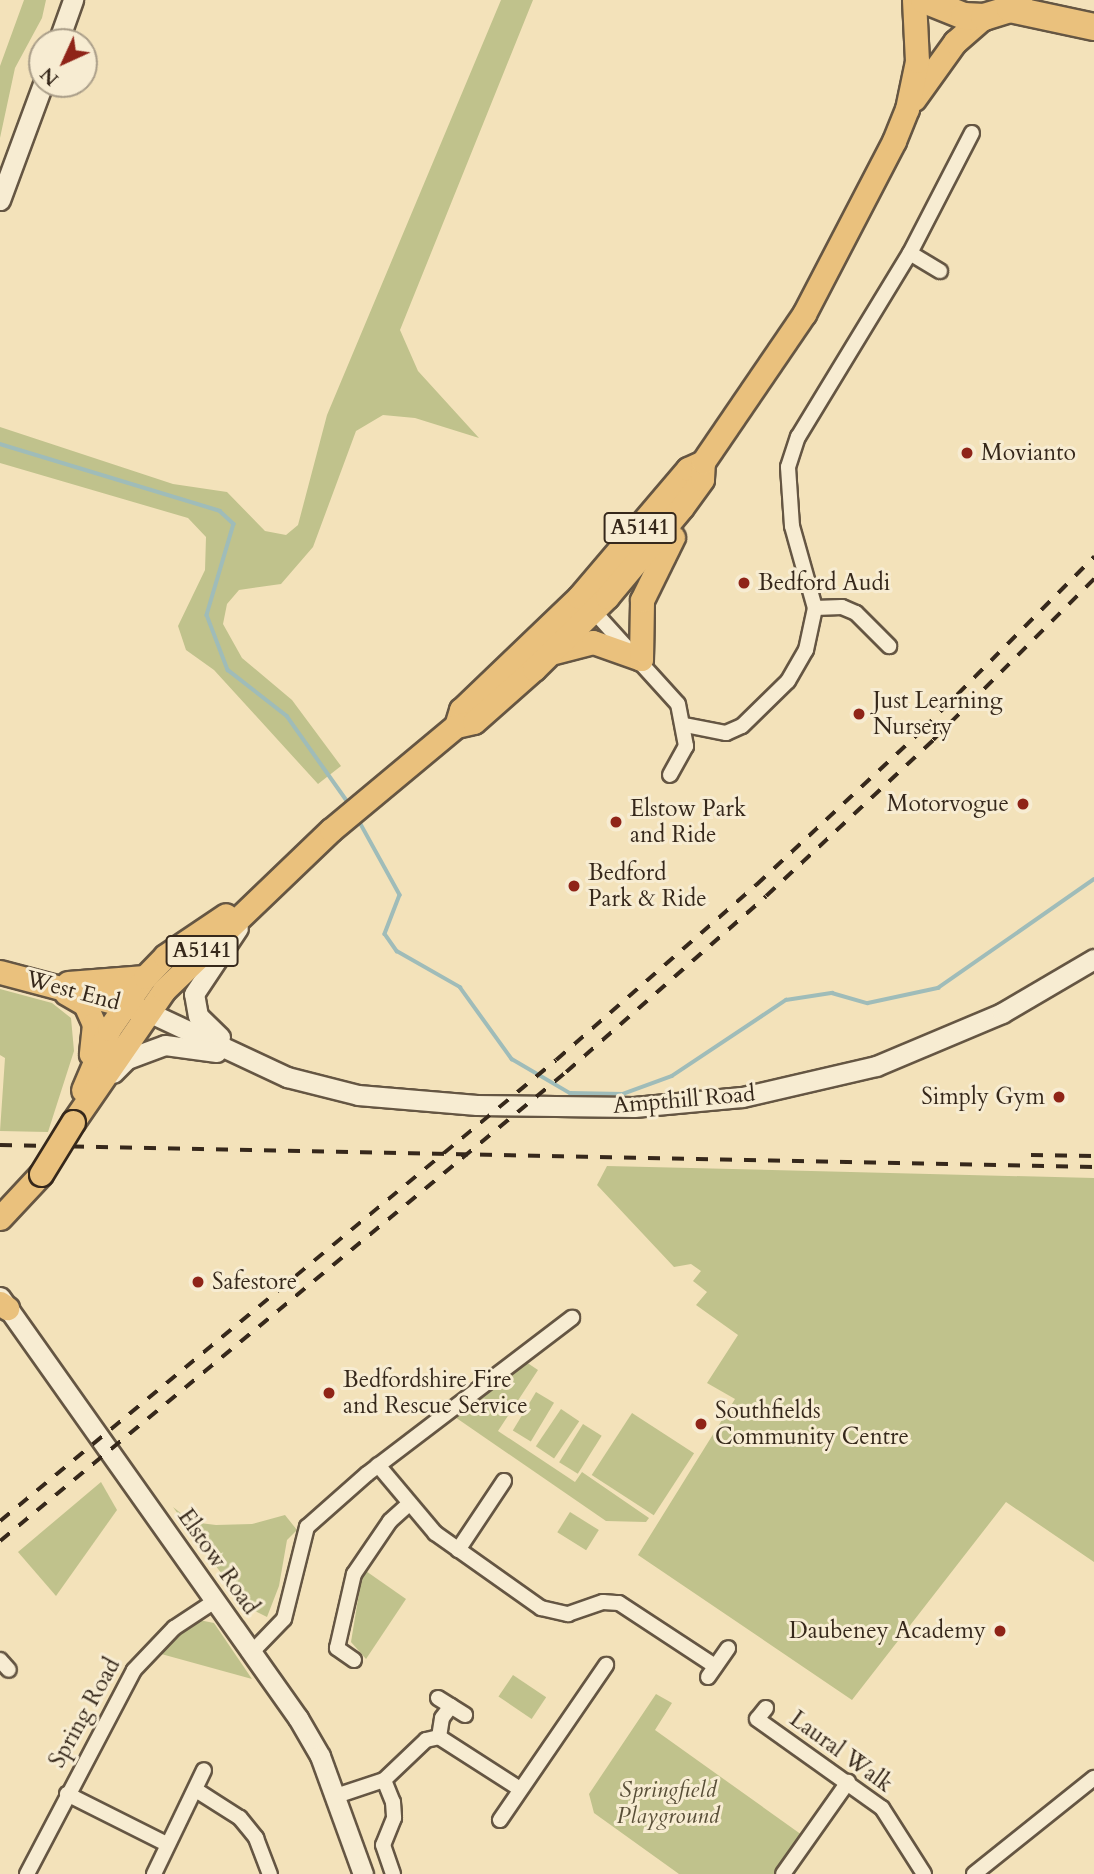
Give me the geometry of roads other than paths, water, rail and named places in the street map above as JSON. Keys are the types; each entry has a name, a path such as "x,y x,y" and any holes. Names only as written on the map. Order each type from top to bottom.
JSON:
{"highway":[{"path":"924,0 964,16 984,17 1014,4 1094,27"}],"main road":[{"path":"63,28 73,0"},
{"name":"A5141","path":"907,109 919,41 914,0"},
{"name":"A5141","path":"456,726 461,710 586,604 682,507 702,479 704,462 810,302 849,233 907,109 955,42 984,17"},
{"path":"0,200 38,98"},
{"name":"A5141","path":"0,1218 41,1174 73,1122 135,1008 331,830 456,726 474,722 551,653 688,469 704,462"},
{"path":"551,653 593,642 640,659 642,600 656,564 681,522 682,507"},
{"path":"86,1081 135,1008 145,977 176,948 261,893"},
{"path":"251,1062 202,1021 193,1002 198,982 261,893"},
{"name":"Ampthill Road","path":"73,1122 119,1065 159,1046 188,1045 334,1089 435,1103 592,1108 731,1099 840,1076 915,1052 1002,1013 1094,959"},
{"name":"West End","path":"0,972 135,1008"},
{"path":"47,984 145,977"},
{"path":"47,984 85,1004 94,1024 86,1081 73,1122"},
{"name":"Ampthill Road","path":"135,1008 251,1062"},
{"name":"Elstow Road","path":"2,1303 252,1652 306,1732 335,1796 363,1874"}],"street":[{"path":"685,724 726,733 762,710 806,650 815,608 792,526 788,467 798,437 910,253 972,132"},
{"path":"910,253 940,271"},
{"path":"586,604 640,659 678,704 685,724 686,746 670,775"},
{"path":"815,608 842,607 856,613 889,646"},
{"path":"252,1652 284,1619 307,1527 378,1465 572,1318"},
{"path":"378,1465 410,1504 458,1550 554,1615 603,1602 619,1603 712,1672 728,1648"},
{"path":"458,1550 504,1481"},
{"path":"354,1660 337,1648 354,1574 390,1521 410,1504"},
{"name":"Spring Road","path":"27,1874 134,1670 174,1628 215,1601"},
{"path":"500,1820 606,1665"},
{"path":"439,1737 445,1702 465,1715"},
{"name":"Laural Walk","path":"766,1708 757,1719 882,1808 924,1874"},
{"path":"335,1796 384,1780 397,1772 426,1740 439,1737 520,1789"},
{"path":"154,1874 204,1770"},
{"path":"974,1874 1094,1778"},
{"path":"384,1780 393,1802 394,1818 383,1845 393,1874"},
{"path":"783,1874 848,1782"},
{"path":"196,1790 240,1818 256,1838 270,1874"},
{"path":"67,1794 167,1844"}],"waterway":[{"path":"0,444 220,511 234,524 207,615 228,670 287,716 350,805"},
{"path":"357,817 400,895 385,934 397,951 460,987 512,1059 570,1093 623,1094 672,1076 786,1000 832,993 868,1003 938,988 1094,879"}],"railway":[{"path":"0,1521 556,1060 756,885 923,729 1094,557"},
{"path":"0,1541 566,1072 766,896 933,740 1094,579"},
{"path":"0,1145 1094,1167"},
{"path":"1031,1155 1094,1156"}],"place":[{"name":"Movianto","path":"967,453"},
{"name":"Bedford Audi","path":"744,583"},
{"name":"Just Learning Nursery","path":"859,714"},
{"name":"Motorvogue","path":"1023,804"},
{"name":"Elstow Park and Ride","path":"616,822"},
{"name":"Bedford Park & Ride","path":"574,886"},
{"name":"Simply Gym","path":"1059,1097"},
{"name":"Safestore","path":"198,1282"},
{"name":"Bedfordshire Fire and Rescue Service","path":"329,1393"},
{"name":"Southfields Community Centre","path":"701,1424"},
{"name":"Daubeney Academy","path":"1000,1631"}],"park label":[{"name":"Springfield Playground","path":"668,1803"}]}
